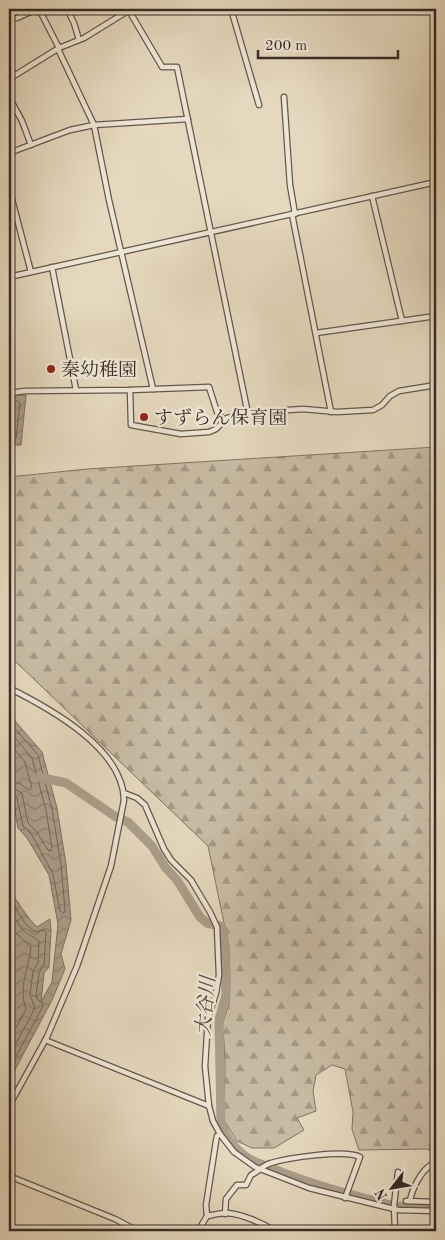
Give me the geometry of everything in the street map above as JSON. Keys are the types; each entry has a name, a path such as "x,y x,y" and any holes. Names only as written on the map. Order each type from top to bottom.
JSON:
{"street":[{"path":"9,18 17,18 37,9 42,15 94,125 153,389"},
{"path":"67,9 74,23 78,40"},
{"path":"9,79 131,9 160,65 162,67 177,68 248,414"},
{"path":"231,9 259,105"},
{"path":"9,97 22,121 31,145"},
{"path":"284,97 290,185 294,214 331,412"},
{"path":"9,153 70,130 94,125 188,118"},
{"path":"9,277 436,182"},
{"path":"9,188 31,272"},
{"path":"372,196 402,321"},
{"path":"52,267 76,390"},
{"path":"316,333 436,316"},
{"path":"130,390 131,425 181,434 213,431 224,420 248,414 302,409 331,412 373,410 382,405 390,396 399,392 436,385"},
{"path":"10,391 209,387 217,412 224,420"},
{"path":"9,688 57,715 88,738 109,759 120,779 124,793 122,813 111,866 77,966 45,1040 9,1106"},
{"path":"124,793 137,798 145,805 164,849 171,860 191,880 217,927 219,975 216,993 208,1018 205,1066 209,1106 213,1121 220,1134 234,1152 255,1167 309,1188 394,1209 436,1211"},
{"path":"45,1040 209,1106"},
{"path":"198,1231 207,1216 206,1206 216,1141 217,1136 220,1134"},
{"path":"225,1214 227,1197 237,1185 246,1184 249,1176 268,1163 316,1156 358,1155 360,1159 345,1198"},
{"path":"436,1167 431,1165 424,1171 408,1201 436,1202"},
{"path":"395,1231 394,1209 398,1172"},
{"path":"9,1176 114,1219 138,1231"},
{"path":"207,1216 225,1214 251,1219 264,1224 274,1231"}],"green space":[{"path":"436,447 436,1153 427,1149 359,1150 352,1129 353,1112 345,1069 332,1065 316,1075 313,1091 316,1111 297,1118 304,1130 274,1148 252,1148 237,1141 224,1120 225,1064 222,1025 229,1004 229,947 208,846 9,657 9,477 87,469"}],"water":[{"path":"26,395 21,445 9,445 9,396"},
{"path":"9,714 42,752 57,808 66,864 71,920 61,954 65,969 52,1000 9,1081 9,890 29,919 37,927 50,919 49,967 44,973 41,1002 52,982 58,924 49,875 27,838 18,828 13,800 9,801"}],"waterway":[{"name":"大谷川","path":"39,777 66,783 116,817 128,822 152,846 165,867 177,880 200,917 207,923 220,926 225,946 226,995 219,1020 221,1122 233,1145 245,1156 256,1162 304,1180 347,1193 395,1206 436,1204"}],"place":[{"name":"秦幼稚園","path":"51,369"},
{"name":"すずらん保育園","path":"144,417"}]}
